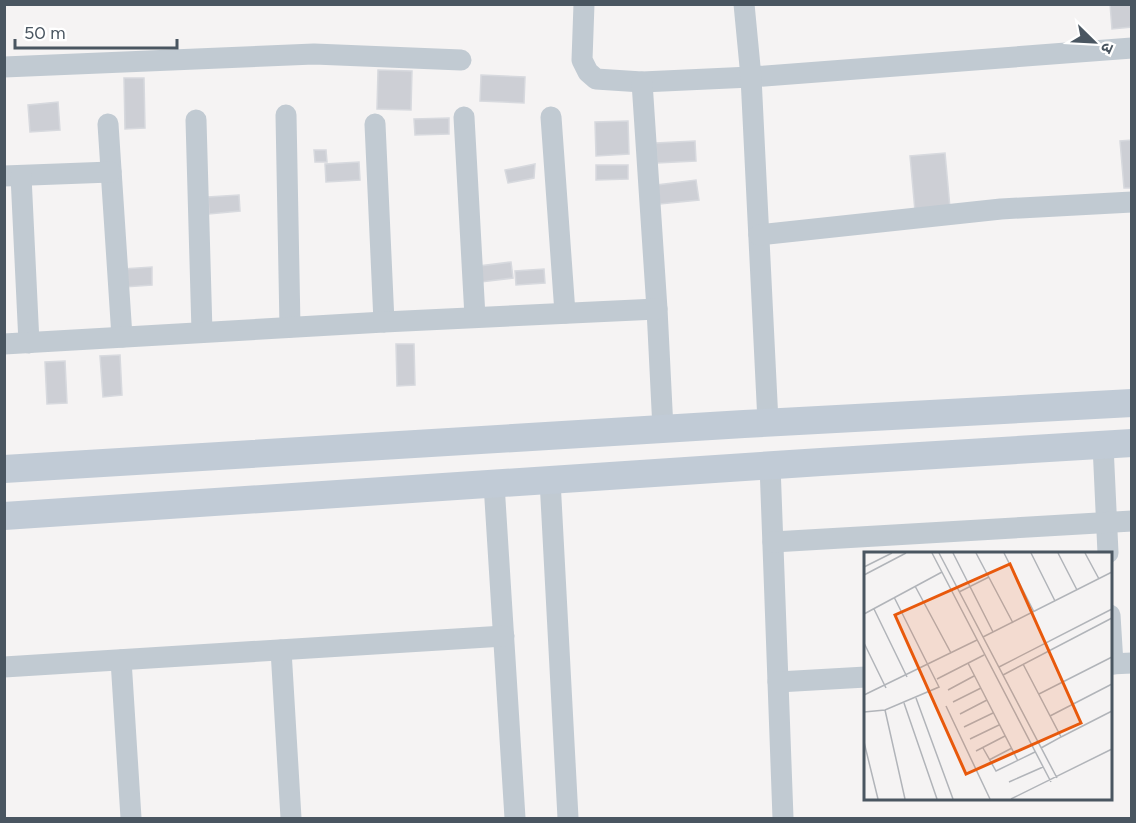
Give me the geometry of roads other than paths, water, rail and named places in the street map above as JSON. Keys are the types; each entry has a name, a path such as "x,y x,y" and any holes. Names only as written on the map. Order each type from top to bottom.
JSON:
{"street":[{"path":"584,4 582,60 588,72 596,79 642,82 751,77 1131,48"},
{"path":"744,4 751,77 768,422"},
{"path":"4,67 314,54 461,60"},
{"path":"642,82 663,429"},
{"path":"286,115 290,327"},
{"path":"464,117 475,317"},
{"path":"551,117 565,313"},
{"path":"196,120 202,332"},
{"path":"375,123 384,322"},
{"path":"108,124 122,337"},
{"path":"29,343 13,176 111,172"},
{"path":"759,235 1001,209 1131,202"},
{"path":"4,344 657,309"},
{"path":"4,469 768,422 1131,403"},
{"path":"4,516 1131,443"},
{"path":"1102,445 1108,552"},
{"path":"770,465 783,819"},
{"path":"550,480 568,819"},
{"path":"494,484 515,819"},
{"path":"773,542 1131,521"},
{"path":"1112,627 1118,664"},
{"path":"4,667 504,636"},
{"path":"281,650 291,819"},
{"path":"121,660 131,819"},
{"path":"778,682 864,677"}]}
